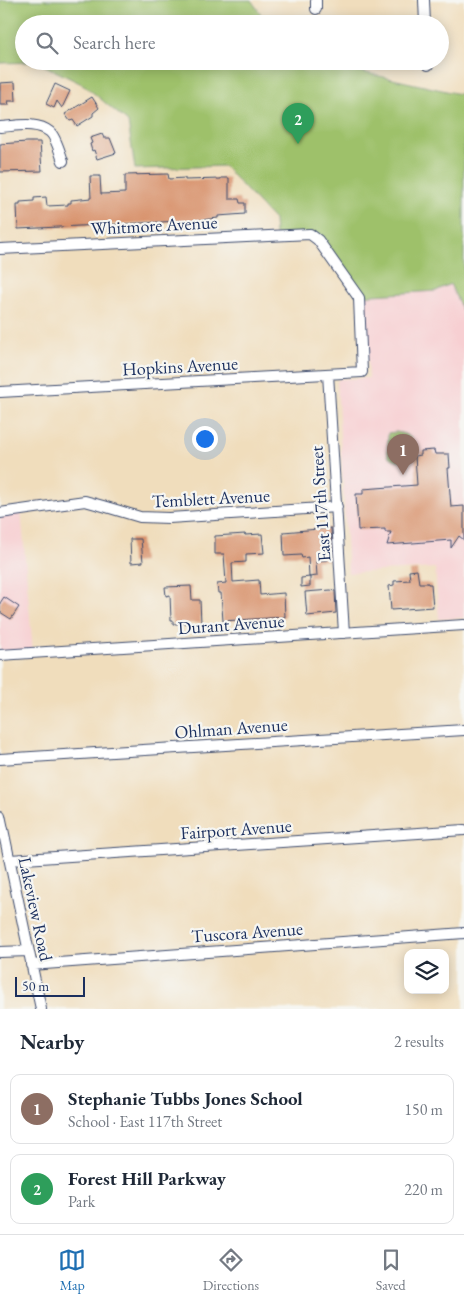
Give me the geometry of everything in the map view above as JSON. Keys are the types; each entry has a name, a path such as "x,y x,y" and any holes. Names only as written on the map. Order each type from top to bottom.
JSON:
{"street":[{"path":"424,0 425,15"},
{"path":"0,127 36,125 51,132 63,161"},
{"name":"Whitmore Avenue","path":"0,249 310,234 318,240 359,298 362,372"},
{"name":"Hopkins Avenue","path":"0,392 362,372"},
{"name":"East 117th Street","path":"328,374 344,632"},
{"name":"Temblett Avenue","path":"0,513 85,501 140,517 169,518 337,507"},
{"name":"Durant Avenue","path":"0,655 464,625"},
{"name":"Ohlman Avenue","path":"0,759 464,730"},
{"name":"Lakeview Road","path":"1,822 41,1009"},
{"name":"Fairport Avenue","path":"10,860 464,830"},
{"name":"Tuscora Avenue","path":"31,965 464,933"},
{"path":"0,952 28,951"}],"shaded area":[{"path":"464,277 464,618 439,619 435,568 348,573 337,382 339,379 369,378 364,295 436,291"},
{"path":"21,510 33,653 0,655 0,513"}],"green space":[{"path":"0,0 251,0 262,15 15,15 15,63 0,63"},
{"path":"53,70 353,70 464,95 464,314 450,284 436,291 357,296 318,240 275,235 274,220 224,166 135,169 128,122 84,85"},
{"path":"396,432 408,436 414,444 415,453 410,459 403,461 388,456 388,433"}],"building":[{"path":"15,82 16,101 8,101 9,105 0,105 0,83"},
{"path":"55,84 70,91 62,108 57,101 54,108 46,104"},
{"path":"92,97 99,108 93,113 93,116 77,126 65,114"},
{"path":"102,134 104,138 110,138 116,153 97,159 94,150 92,151 90,138"},
{"path":"40,142 42,171 0,172 0,144"},
{"path":"168,174 169,179 229,178 229,199 239,199 240,203 245,203 245,214 218,216 218,218 201,220 18,229 17,205 20,205 20,202 34,201 34,198 46,197 47,206 68,205 68,203 71,203 71,200 91,198 90,176 100,176 101,194 125,193 125,175"},
{"path":"434,450 435,454 449,454 450,468 448,468 451,507 464,506 464,540 459,536 451,548 451,540 387,545 391,532 385,532 385,529 358,530 356,494 363,494 363,489 417,485 415,456 421,455 421,451"},
{"path":"331,528 332,557 328,557 328,560 316,561 317,576 309,577 308,557 302,558 301,555 284,556 283,532"},
{"path":"262,534 264,553 246,554 246,562 232,563 233,582 259,580 260,595 284,593 285,617 223,621 221,593 218,593 217,584 226,583 224,554 215,554 215,536"},
{"path":"130,539 141,539 143,562 131,563"},
{"path":"417,570 419,583 431,584 433,607 391,610 389,586 394,585 394,581 410,580 409,571"},
{"path":"310,577 310,586 301,587 301,578"},
{"path":"191,586 192,600 200,600 201,623 173,624 173,620 171,620 170,595 166,596 165,587"},
{"path":"335,591 336,613 307,616 305,592"},
{"path":"4,597 19,607 11,619 0,612 0,603"}],"place":[{"name":"Forest Hill Parkway","path":"298,144"},
{"name":"Stephanie Tubbs Jones School","path":"403,475"}]}
